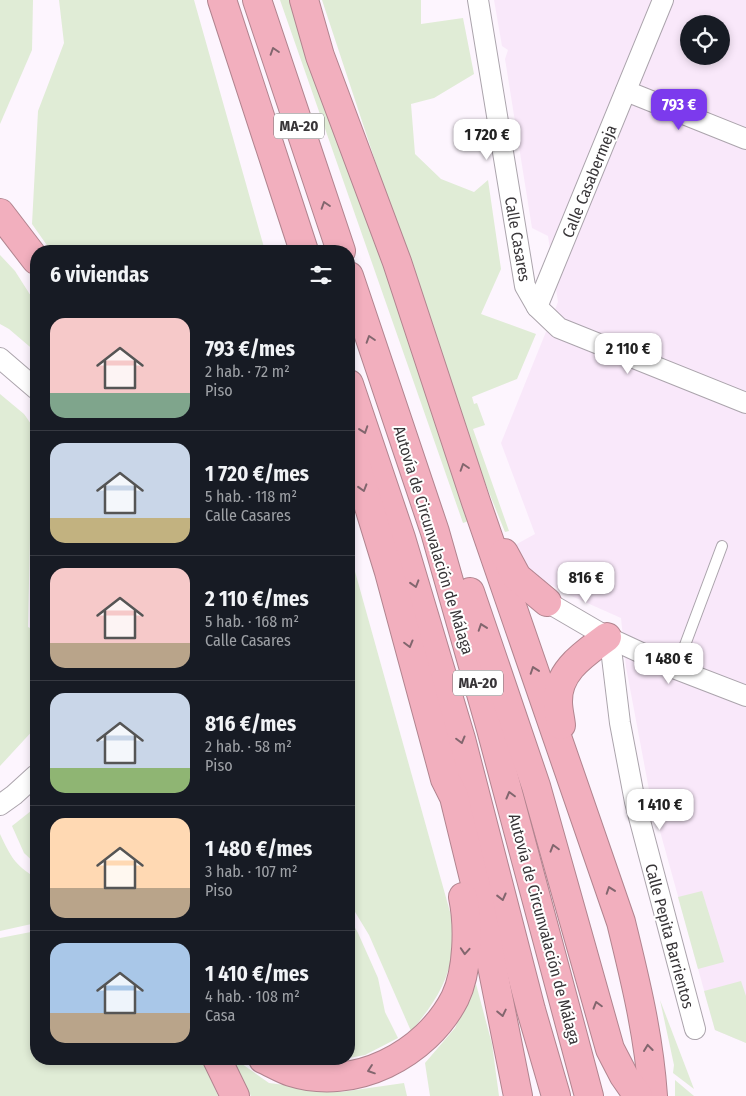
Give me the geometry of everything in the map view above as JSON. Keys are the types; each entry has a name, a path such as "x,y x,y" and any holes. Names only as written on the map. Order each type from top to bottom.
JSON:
{"highway":[{"name":"MA-20","path":"222,0 302,245"},
{"name":"MA-20","path":"257,0 339,245"},
{"path":"304,0 320,56 397,262 476,502 623,931 637,986 646,1035 653,1096"},
{"path":"0,213 30,252"},
{"name":"Autovía de Circunvalación de Málaga","path":"355,294 435,532 541,910 589,1096"},
{"path":"383,377 416,428 536,786 610,1049 624,1076 638,1096"},
{"name":"Autovía de Circunvalación de Málaga","path":"355,402 401,538 461,739 531,1010 556,1096"},
{"path":"355,462 389,572 445,779 454,797 477,891 518,1096"},
{"path":"476,502 517,577 547,602"},
{"path":"568,766 558,700 563,678 575,661 608,637"},
{"path":"276,1065 291,1072 323,1078 358,1074 389,1063 416,1046 441,1020 455,997 463,973 466,914 445,802 445,779"},
{"path":"220,1065 235,1096"}],"street":[{"name":"Calle Casares","path":"478,0 525,286 537,306 559,328 746,404"},
{"name":"Calle Casabermeja","path":"537,306 663,0"},
{"path":"626,90 746,139"},
{"path":"0,358 30,384"},
{"path":"547,602 608,637 676,669 746,696"},
{"name":"Calle Pepita Barrientos","path":"608,637 620,723 635,802 695,1029"},
{"path":"0,805 30,780"}],"lane":[{"path":"676,669 722,546"}],"shaded area":[{"path":"494,0 746,0 746,1043 715,1030 650,795 626,667 621,618 567,594 532,574 515,545 535,534 501,443 558,302 548,236 532,228 505,59 508,50 502,46"}],"green space":[{"path":"0,0 33,0 32,50 0,124"},
{"path":"59,0 194,0 263,245 47,245 32,224 38,111 64,43"},
{"path":"280,0 296,0 469,521 463,523"},
{"path":"322,0 421,0 421,24 463,18 474,74 434,98 411,104 415,154 441,179 474,192 488,180 501,269 481,314 536,334 517,379 472,397 474,404 477,403 485,425 473,429 509,531 505,532 465,433"},
{"path":"0,255 15,271 30,295 30,347 0,324"},
{"path":"0,394 24,414 30,422 28,627 30,628 30,734 0,766"},
{"path":"355,571 452,919 452,950 448,972 438,994 426,1013 411,1031 369,935 355,912"},
{"path":"30,812 30,858 24,853 12,826"},
{"path":"0,834 14,859 30,873 30,924 0,931"},
{"path":"702,891 724,962 698,969 678,897"},
{"path":"355,928 378,978 385,1012 398,1038 365,1055 355,1057"},
{"path":"30,932 30,1065 205,1065 218,1096 0,1096 0,938"},
{"path":"741,981 746,996 746,1043 715,1030 704,991"},
{"path":"476,984 492,1044 499,1096 430,1096 425,1063 455,1028"},
{"path":"660,1000 694,1089 673,1073 674,1065"},
{"path":"234,1065 244,1065 269,1083 341,1092 404,1083 407,1096 251,1096"},
{"path":"675,1080 694,1096 675,1096"}]}
